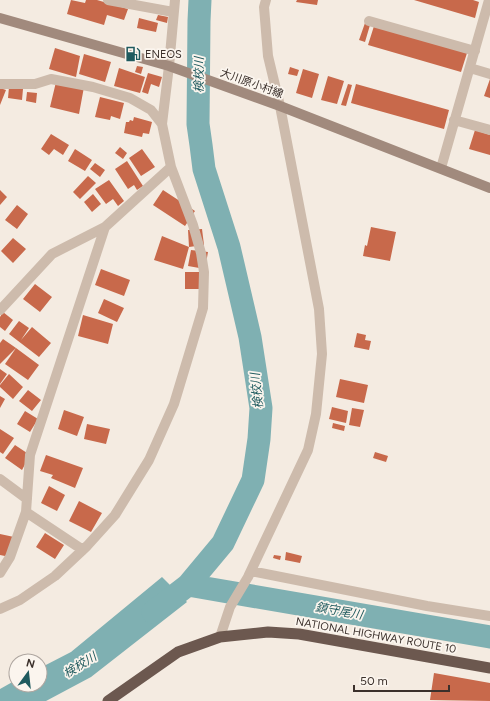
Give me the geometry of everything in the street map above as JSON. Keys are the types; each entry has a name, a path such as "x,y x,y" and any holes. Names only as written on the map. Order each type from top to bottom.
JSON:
{"highway":[{"name":"NATIONAL HIGHWAY ROUTE 10","path":"108,701 178,652 220,637 268,632 299,634 490,668"}],"main road":[{"name":"大川原小村線","path":"0,18 169,66 280,106 490,188"}],"street":[{"path":"108,0 173,12"},
{"path":"0,610 20,600 55,576 83,550 115,515 149,460 174,404 203,308 204,272 201,254 193,226 171,167 162,124 175,0"},
{"path":"220,637 230,607 249,574 308,450 316,414 322,354 319,309 280,106 268,56 264,7 266,0"},
{"path":"441,168 475,51 488,14 490,0"},
{"path":"369,21 475,51"},
{"path":"470,68 490,74"},
{"path":"0,84 35,84 51,79 94,87 130,98 151,110 162,124"},
{"path":"454,120 490,130"},
{"path":"0,310 52,254 105,227 171,167"},
{"path":"0,573 10,557 26,512 30,455 105,227"},
{"path":"3,483 27,499"},
{"path":"26,512 83,550"},
{"path":"249,574 490,616"}],"water":[{"path":"162,577 187,602 91,677 46,701 0,701 0,689 8,684 8,693 48,693 48,664 71,652"}],"building":[{"path":"71,0 85,3 86,0 97,0 128,9 124,20 107,15 104,25 67,14"},
{"path":"297,0 318,0 317,5 296,2"},
{"path":"414,0 473,0 479,2 475,18"},
{"path":"158,15 168,17 167,23 156,20"},
{"path":"139,18 158,23 156,32 137,28"},
{"path":"365,23 370,25 365,42 359,40"},
{"path":"374,26 467,53 461,72 368,45"},
{"path":"55,48 80,56 76,77 49,69"},
{"path":"84,54 111,62 105,82 79,74"},
{"path":"137,66 143,67 141,74 135,72"},
{"path":"290,67 299,70 297,76 288,74"},
{"path":"119,68 145,77 140,93 114,86"},
{"path":"303,69 319,74 312,98 296,93"},
{"path":"148,73 162,77 159,87 151,84 148,94 142,92"},
{"path":"328,76 344,81 337,104 321,100"},
{"path":"490,79 490,98 484,96"},
{"path":"56,82 84,87 79,114 50,107"},
{"path":"348,84 352,85 346,106 341,105"},
{"path":"356,84 449,110 444,129 351,103"},
{"path":"9,87 23,89 22,100 8,98"},
{"path":"0,88 6,90 0,105"},
{"path":"27,92 37,93 36,103 26,101"},
{"path":"100,97 124,103 120,119 111,116 110,120 95,117"},
{"path":"134,117 152,122 149,134 143,133 142,137 124,133 126,122 129,122 130,120 133,121"},
{"path":"475,130 490,135 490,155 469,149"},
{"path":"51,134 69,145 63,155 54,149 49,155 41,149"},
{"path":"120,147 127,153 123,159 115,153"},
{"path":"75,149 92,160 85,171 68,161"},
{"path":"142,149 155,167 141,176 129,158"},
{"path":"127,161 143,186 137,190 134,185 128,189 115,169"},
{"path":"95,163 105,170 100,177 90,169"},
{"path":"88,176 96,183 80,199 73,192"},
{"path":"109,180 124,201 118,206 113,199 106,204 95,189"},
{"path":"0,190 7,197 0,205"},
{"path":"163,190 195,211 185,226 153,205"},
{"path":"93,194 101,204 92,212 84,202"},
{"path":"17,205 28,214 17,229 5,220"},
{"path":"371,227 396,232 390,261 363,256"},
{"path":"202,229 204,245 189,247 188,230"},
{"path":"162,236 189,247 183,269 154,260"},
{"path":"13,238 26,249 13,263 1,251"},
{"path":"191,250 208,252 205,269 188,266"},
{"path":"101,269 130,280 124,296 95,285"},
{"path":"185,272 204,272 204,289 185,289"},
{"path":"35,284 52,297 40,312 23,299"},
{"path":"104,299 124,308 117,322 98,313"},
{"path":"3,312 13,320 5,331 0,327 0,317"},
{"path":"83,315 113,324 108,344 78,336"},
{"path":"19,321 29,328 21,340 32,327 51,343 39,357 9,334"},
{"path":"357,333 366,335 365,340 371,341 369,350 354,347"},
{"path":"3,339 16,348 0,364 0,343"},
{"path":"16,348 39,365 28,380 5,364"},
{"path":"0,369 7,374 0,384"},
{"path":"9,374 23,387 13,399 0,387"},
{"path":"340,379 368,385 364,403 336,397"},
{"path":"28,390 41,400 32,411 19,401"},
{"path":"0,396 5,399 0,408"},
{"path":"332,407 348,411 346,423 329,419"},
{"path":"352,408 364,410 360,427 349,425"},
{"path":"64,410 84,417 77,436 58,429"},
{"path":"25,411 38,419 30,432 17,424"},
{"path":"333,423 345,426 344,431 332,428"},
{"path":"87,424 110,429 106,444 84,439"},
{"path":"0,429 14,438 3,454 0,452"},
{"path":"15,445 30,455 22,470 5,458"},
{"path":"375,452 388,456 386,462 373,458"},
{"path":"46,455 83,468 75,488 51,478 53,475 40,471"},
{"path":"49,486 65,495 57,511 41,503"},
{"path":"79,501 102,513 91,532 69,521"},
{"path":"45,533 64,545 55,559 36,547"},
{"path":"0,534 14,537 10,557 0,555"},
{"path":"286,552 302,556 300,563 285,560"},
{"path":"274,555 281,556 280,560 273,558"},
{"path":"434,673 490,683 490,701 430,700"}],"waterway":[{"name":"検校川","path":"153,612 188,585 223,543 253,480 259,439 261,408 250,337 229,247 204,169 198,124 200,0"},
{"name":"鎮守尾川","path":"188,585 490,637"}],"place":[{"name":"ENEOS","path":"133,54"}]}
